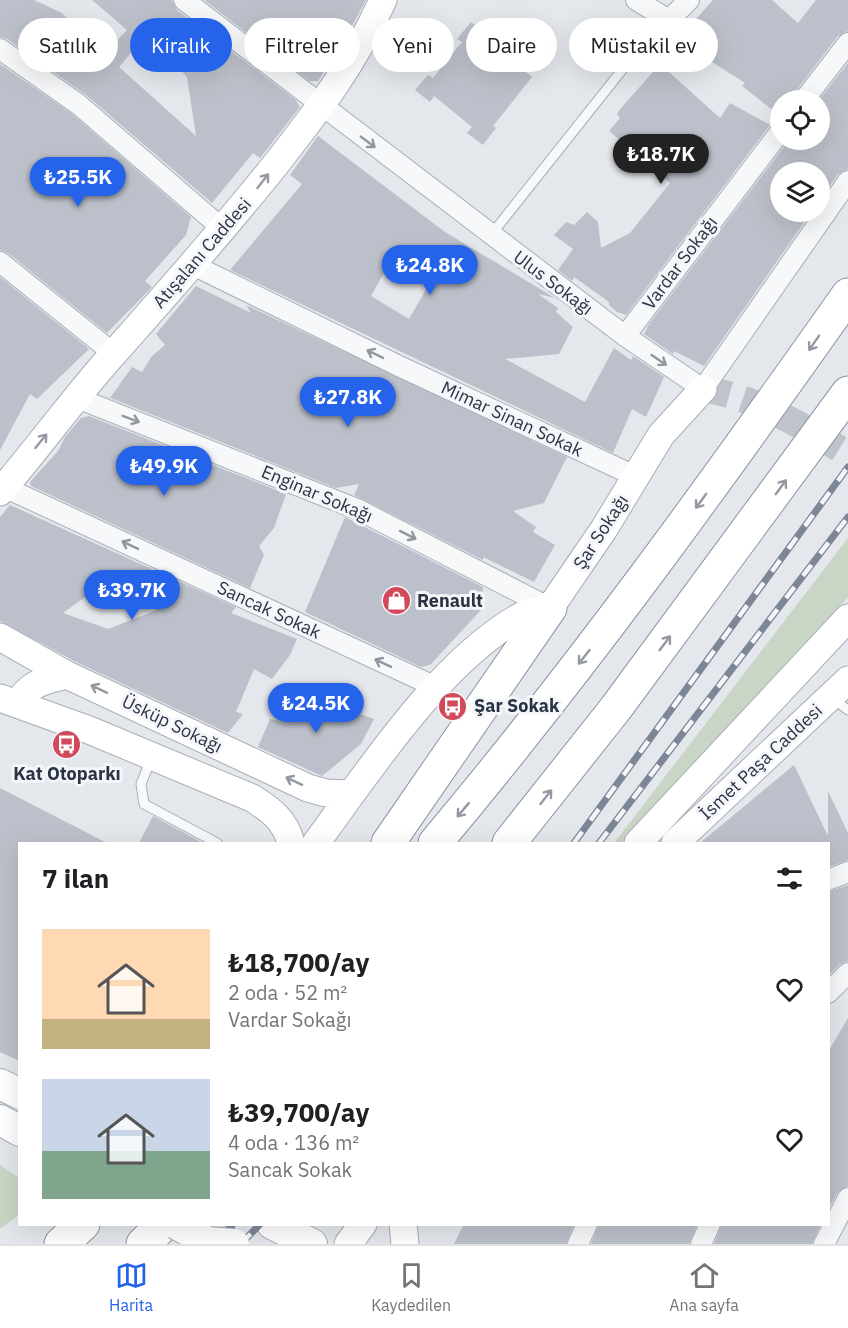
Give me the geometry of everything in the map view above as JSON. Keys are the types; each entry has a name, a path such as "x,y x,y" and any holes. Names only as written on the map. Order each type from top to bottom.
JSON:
{"highway":[{"path":"436,842 607,628 742,445 848,295"},
{"path":"510,842 630,690 848,393"},
{"path":"389,842 550,608"},
{"path":"61,1244 81,1226"},
{"path":"143,1244 162,1226"},
{"path":"170,1244 210,1238"}],"main road":[{"path":"0,1084 18,1093"},
{"path":"0,1120 18,1130"},
{"path":"181,1226 210,1238"}],"street":[{"name":"Ulus Sokağı","path":"184,0 625,336 703,389"},
{"name":"Atışalanı Caddesi","path":"2,489 113,354 224,230 322,106 360,47 382,0"},
{"path":"636,0 664,17 671,18 689,0"},
{"path":"812,90 848,43"},
{"path":"0,49 78,104 224,230"},
{"name":"Vardar Sokağı","path":"625,336 770,145"},
{"name":"Şar Sokağı","path":"550,608 673,419 703,389 848,181"},
{"path":"0,262 113,354"},
{"name":"Mimar Sinan Sokak","path":"193,265 401,368 637,477"},
{"name":"Enginar Sokağı","path":"77,398 357,509 550,608"},
{"name":"Sancak Sokak","path":"2,489 436,687"},
{"path":"317,842 350,794 436,687 498,632 525,614 550,608"},
{"path":"639,842 848,618"},
{"name":"Üsküp Sokağı","path":"0,637 67,675 308,788 326,793 350,794"},
{"path":"9,701 33,685 67,675"},
{"name":"İsmet Paşa Caddesi","path":"676,842 842,695"},
{"name":"Üsküp Sokağı","path":"9,701 252,798 270,809 284,822 291,842"},
{"path":"830,879 848,872"},
{"path":"830,991 848,973"},
{"path":"0,1078 18,1079"},
{"path":"824,1244 848,1198"},
{"path":"348,1244 362,1226"},
{"path":"403,1226 405,1244"},
{"path":"578,1244 586,1226"},
{"path":"701,1244 709,1226"}],"lane":[{"path":"491,235 664,17"},
{"path":"152,757 141,784 144,804 216,842"}],"green space":[{"path":"848,538 848,597 625,842 615,842"},
{"path":"0,1165 18,1177 18,1216 0,1229"}],"building":[{"path":"0,0 34,0 62,13 67,18 18,18 18,47 0,37"},
{"path":"92,0 172,0 177,10 188,18 130,18 130,54 119,67 196,136 187,77 182,72 232,72 232,52 244,61 244,72 259,72 296,100 300,107 260,158 253,153 212,203 86,95 54,72 118,72 118,40 127,30 118,22 118,18 113,18"},
{"path":"204,0 366,0 356,18 244,18 244,31 232,22 232,18 227,18"},
{"path":"713,0 772,0 798,23 816,0 848,0 848,31 838,36 797,90 770,90 770,108 742,86 745,83 718,66 718,18 697,18"},
{"path":"466,28 466,72 526,72 532,77 493,126 496,128 483,145 467,133 472,127 434,96 430,102 415,90 428,75 433,78 438,72 454,72 454,52 462,42 457,39"},
{"path":"848,63 848,169 838,174 830,186 830,162 772,162 781,150 830,150 830,90 827,90"},
{"path":"0,64 71,113 191,217 186,235 145,281 152,287 107,333 8,253 0,250"},
{"path":"297,72 324,72 318,81 309,81"},
{"path":"653,72 669,72 720,118 730,103 770,125 626,315 617,312 609,305 609,302 574,277 572,281 558,270 573,249 554,235 566,222 574,225 587,212 598,222 601,248 630,233 670,183 609,131 620,118 617,114"},
{"path":"318,136 445,232 555,298 538,294 558,308 556,312 573,327 559,354 505,359 585,402 614,348 631,360 633,356 664,377 646,417 632,409 613,453 230,270 302,184 290,175","holes":["447,253 409,319 371,296 390,262 403,269"]},
{"path":"770,165 770,222 804,222 704,366 674,351 673,354 644,334 649,324"},
{"path":"0,277 89,349 37,399 30,394 0,450"},
{"path":"196,286 251,313 246,305 567,457 544,503 513,511 536,527 533,532 555,545 534,582 483,557 483,560 354,495 359,484 336,488 110,398 132,367 142,372 152,356 165,345 156,334"},
{"path":"89,416 286,494 274,528 259,546 264,555 250,588 31,486 30,482 58,451 65,437 81,418"},
{"path":"10,505 236,607 231,613 297,639 290,655 272,679 254,669 236,712 243,714 228,733 74,661 0,621 0,517","holes":["103,584 157,610 108,629 63,613"]},
{"name":"Renault","path":"345,517 483,587 482,609 430,665 421,667 305,612"},
{"path":"301,692 374,719 361,744 322,776 258,747 270,719 284,722"},
{"path":"794,765 828,836 828,791 848,833 848,860 830,866 830,842 701,842"},
{"path":"0,788 105,842 18,842 18,1060 0,1052"},
{"path":"153,816 201,842 140,842"},
{"path":"848,885 848,961 840,964 830,974 830,891"},
{"path":"848,1018 848,1186 838,1192 830,1206 830,1049"},
{"path":"463,1226 573,1226 566,1244 454,1244"},
{"path":"598,1226 696,1226 689,1244 591,1244"},
{"path":"721,1226 820,1226 812,1244 714,1244"}],"tunnel":[{"path":"703,389 742,399 778,414 848,454"}],"railway":[{"path":"575,842 848,467"},
{"path":"600,842 848,517"},
{"path":"214,1244 231,1226"},
{"path":"241,1244 258,1226"}],"place":[{"name":"Renault","path":"396,601"},
{"name":"Şar Sokak","path":"453,706"},
{"name":"Kat Otoparkı","path":"67,745"}]}
